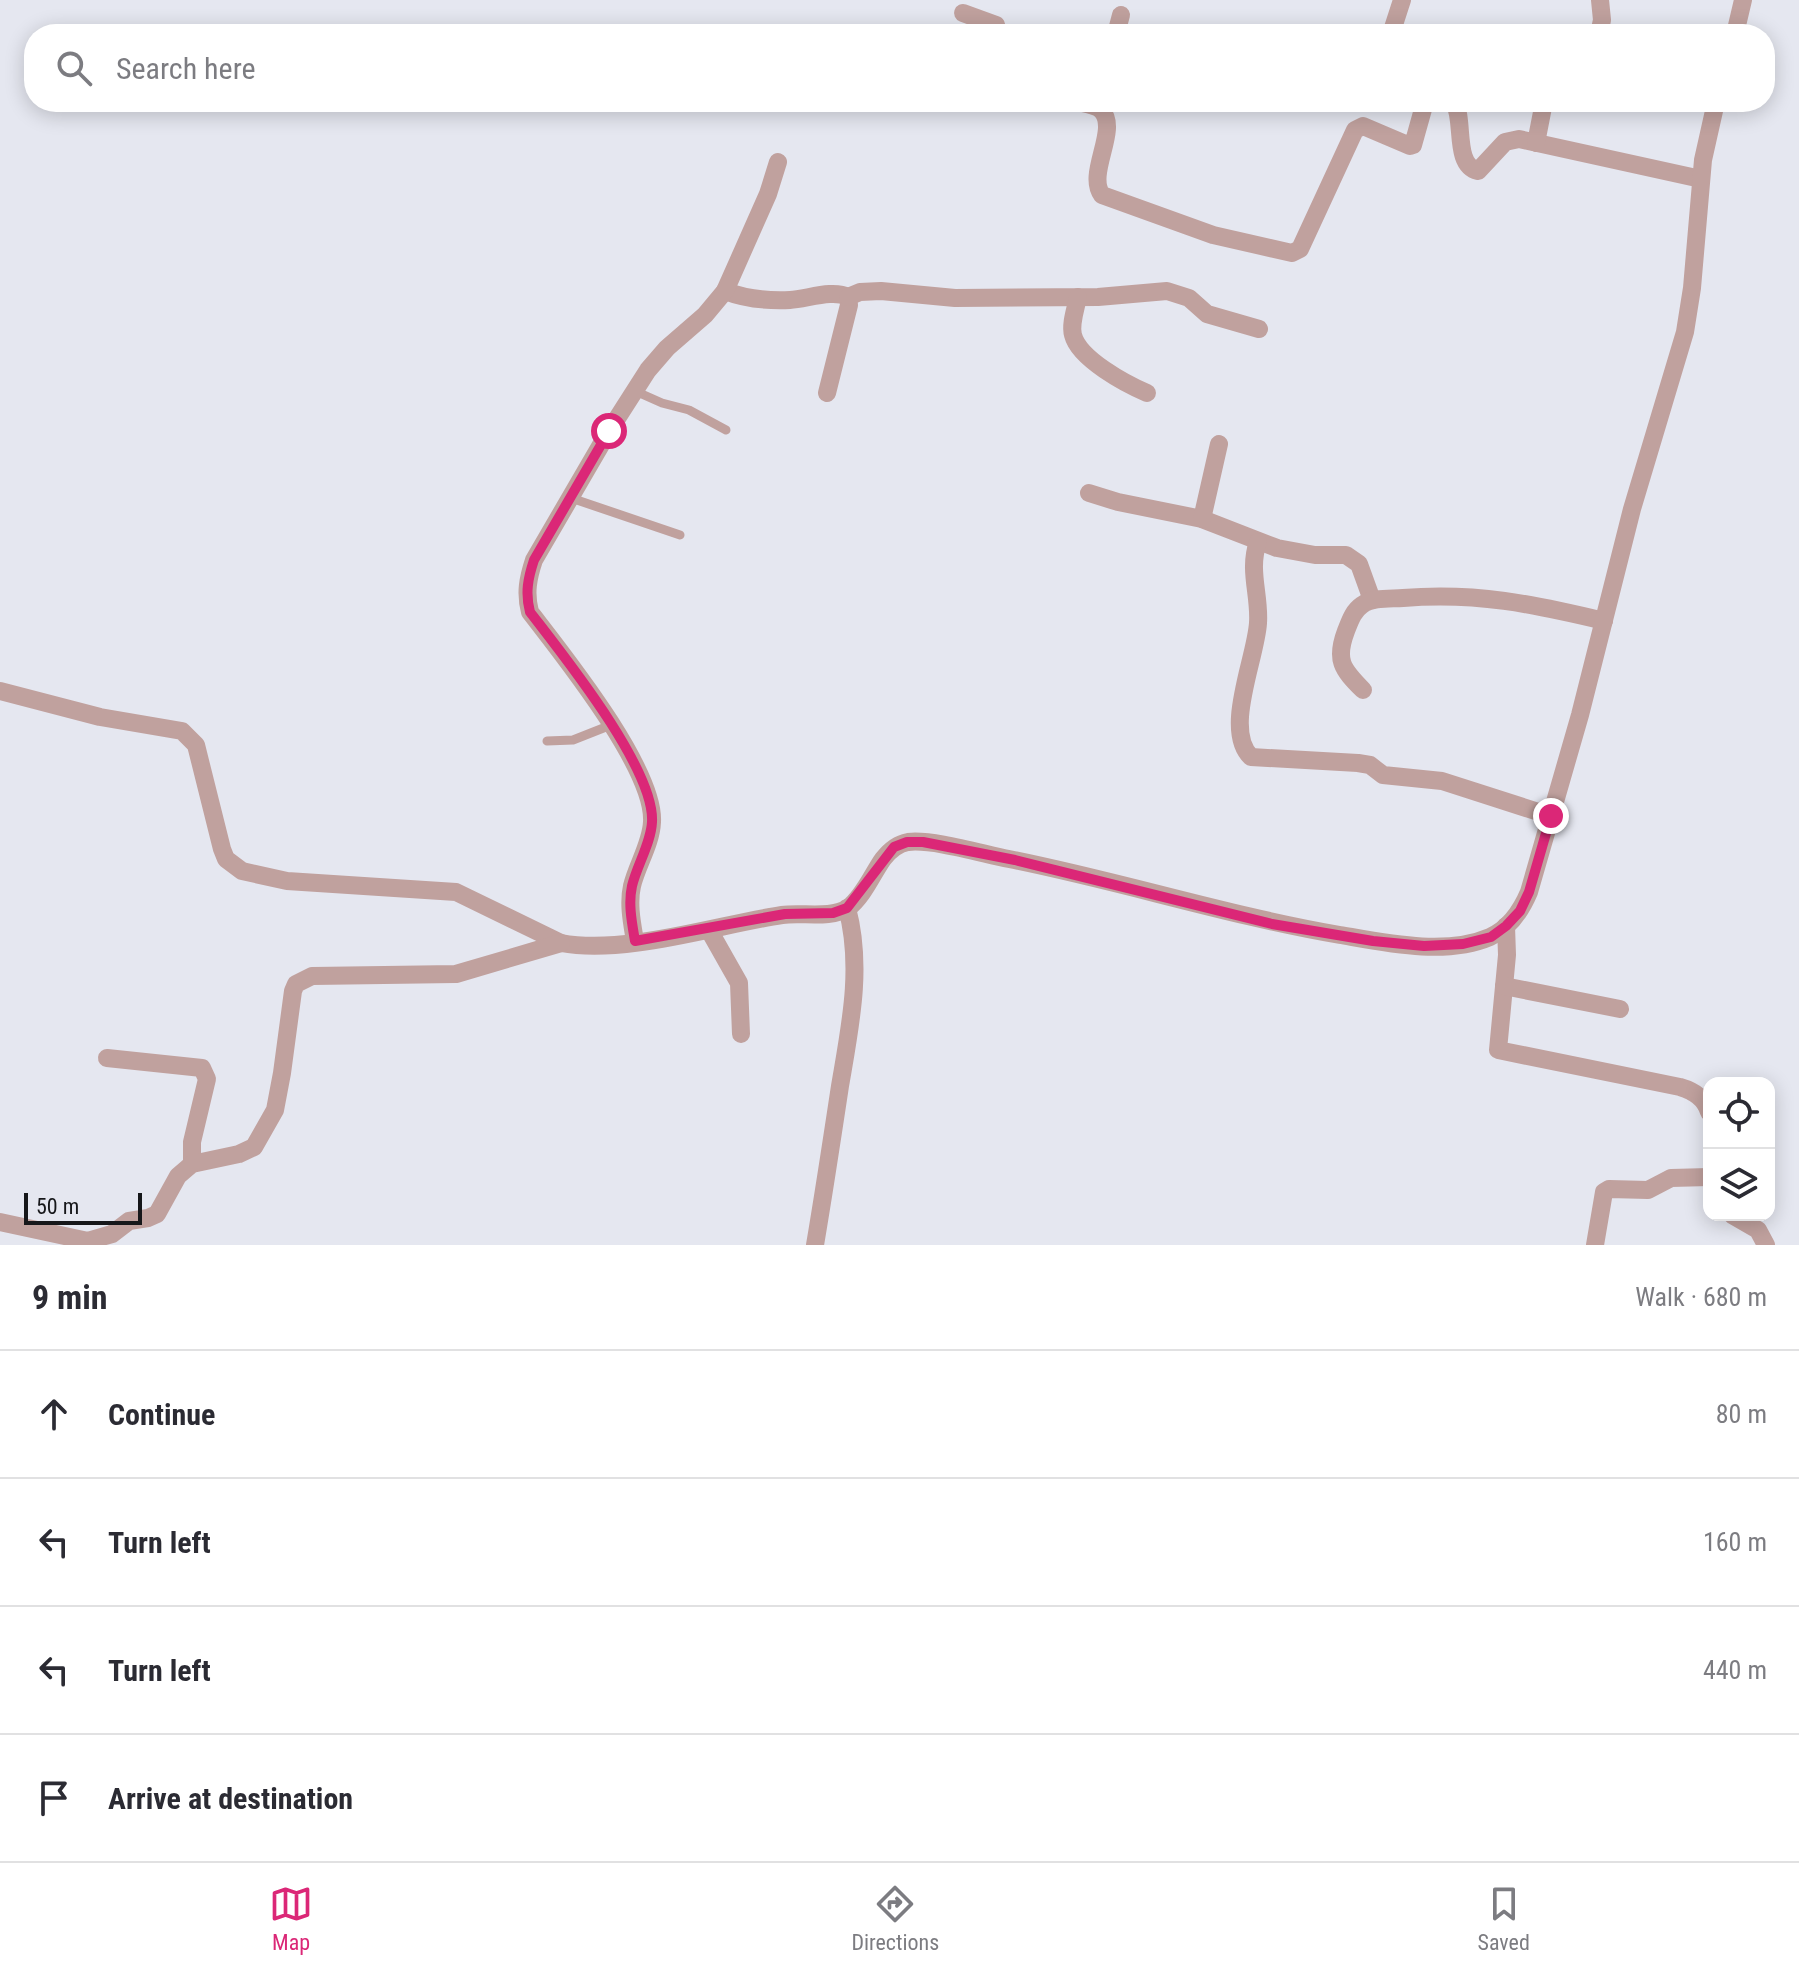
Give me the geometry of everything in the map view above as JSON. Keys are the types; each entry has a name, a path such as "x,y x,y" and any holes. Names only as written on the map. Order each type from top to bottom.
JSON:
{"street":[{"path":"1394,24 1402,0"},
{"path":"1600,0 1601,24"},
{"path":"1737,24 1743,0"},
{"path":"963,13 993,24"},
{"path":"1119,24 1121,15"},
{"path":"1104,112 1107,125 1097,179 1102,195 1213,235 1292,253 1300,249 1355,130 1363,126 1410,146 1413,145 1422,112"},
{"path":"1459,112 1462,152 1472,170 1478,171 1505,142 1519,139 1701,179"},
{"path":"1536,143 1542,112"},
{"path":"0,1222 88,1243 112,1234 129,1221 157,1214 178,1176 192,1164 247,1152 254,1147 271,1120 282,1073 293,991 304,978 456,974 561,943 610,945 709,930 785,914 833,913 847,908 894,847 907,842 923,842 1015,860 1272,924 1373,941 1424,946 1463,944 1491,937 1520,911 1529,892 1632,509 1685,332 1703,160 1714,112"},
{"path":"635,941 631,888 652,826 650,803 643,781 598,702 530,612 527,601 529,574 534,560 635,391 667,348 705,315 725,291 768,194 778,162"},
{"path":"725,291 738,296 771,300 831,294 848,297"},
{"path":"848,297 860,292 881,291 955,298 1078,297 1167,291 1189,298 1207,314 1259,329"},
{"path":"827,393 849,305 848,297"},
{"path":"1078,297 1072,330 1075,342 1096,364 1147,393"},
{"path":"1202,519 1219,444"},
{"path":"1089,493 1202,519 1233,529 1258,542 1296,553 1346,555 1354,559 1372,600"},
{"path":"1258,542 1253,570 1258,624 1240,736 1242,746 1251,757 1370,765 1383,775 1442,781 1551,816"},
{"path":"1363,690 1342,666 1341,655 1352,615 1372,600 1441,595 1480,596 1604,621"},
{"path":"0,691 100,717 171,728 190,736 196,745 222,849 226,859 242,871 287,881 456,892 561,943"},
{"path":"815,1245 856,973 853,928 847,908"},
{"path":"1506,926 1498,1050 1680,1087 1692,1091 1703,1102"},
{"path":"709,930 739,983 741,1034"},
{"path":"1504,986 1620,1009"},
{"path":"107,1058 202,1068 207,1079 192,1142 192,1164"},
{"path":"1595,1245 1604,1192 1609,1189 1648,1190 1671,1178 1703,1177"},
{"path":"1742,1221 1758,1230 1766,1245"}],"lane":[{"path":"635,391 689,410 726,430"},
{"path":"571,498 680,535"},
{"path":"547,741 573,740 611,725"}],"route":[{"path":"609,431 534,560 529,574 527,601 530,612 598,702 643,781 650,803 652,826 631,888 635,941 785,914 833,913 847,908 857,898 894,847 907,842 923,842 1015,860 1272,924 1373,941 1424,946 1463,944 1491,937 1520,911 1529,892 1551,816"}]}
